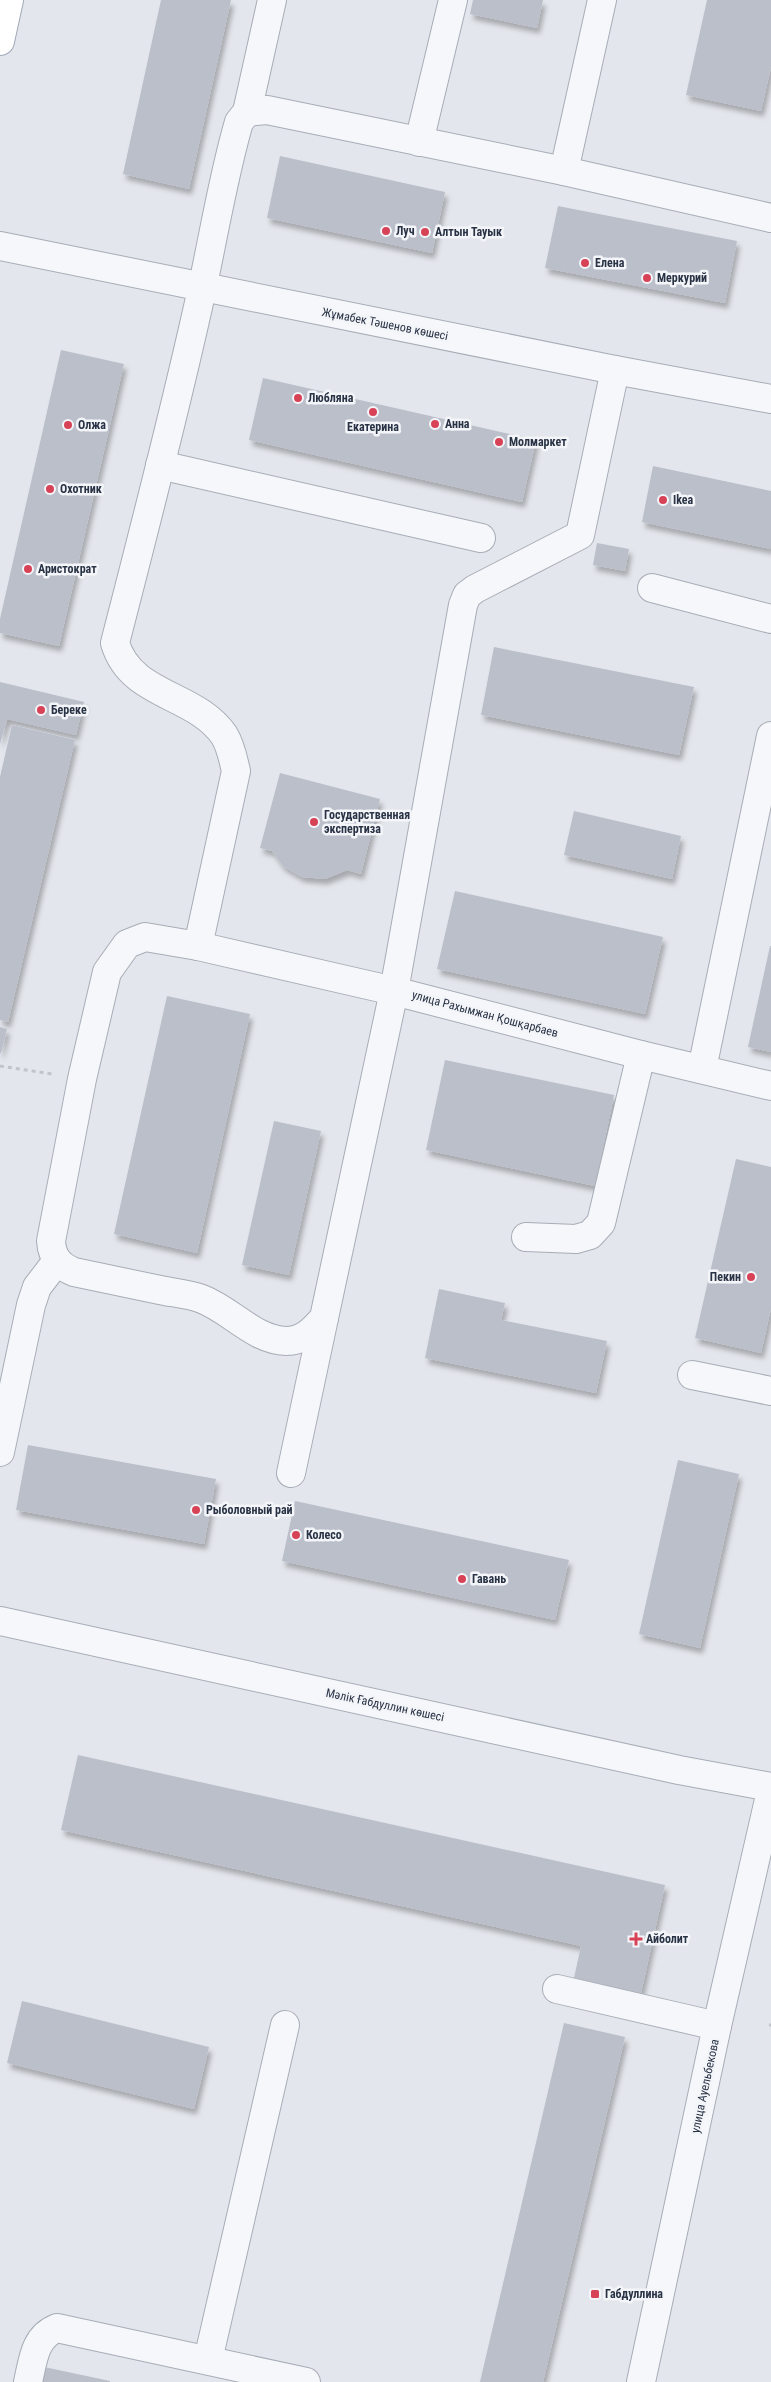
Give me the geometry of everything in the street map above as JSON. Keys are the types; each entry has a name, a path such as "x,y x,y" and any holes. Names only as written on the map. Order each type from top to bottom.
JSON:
{"main road":[{"path":"0,41 9,0"}],"street":[{"path":"198,946 236,771 231,751 224,735 211,722 193,708 130,672 119,658 115,644 203,288 214,222 233,142 239,122 247,112 272,0"},
{"path":"419,142 453,0"},
{"path":"564,171 602,0"},
{"path":"247,112 267,110 564,171 771,218"},
{"name":"Жұмабек Тәшенов көшесі","path":"0,246 615,370 771,399"},
{"path":"291,1473 394,991 463,605 467,595 475,589 580,535 615,370"},
{"path":"160,465 481,538"},
{"path":"652,588 771,619"},
{"path":"702,1069 771,736"},
{"name":"улица Рахымжан Қошқарбаев","path":"57,1261 52,1252 51,1241 82,1079 108,972 127,944 145,938 198,946 394,991 641,1055 771,1086"},
{"path":"526,1237 576,1239 590,1235 601,1223 641,1055"},
{"path":"0,1452 37,1287 57,1261 65,1268 74,1272 200,1298 220,1308 260,1334 275,1340 288,1341 310,1334 324,1318"},
{"path":"692,1375 771,1391"},
{"name":"Мәлік Ғабдуллин көшесі","path":"0,1621 771,1789"},
{"name":"улица Ауельбекова","path":"641,2382 771,1789"},
{"path":"557,1990 718,2026"},
{"path":"208,2360 285,2025"},
{"path":"28,2382 40,2340 47,2332 57,2328 306,2382"}],"path":[{"path":"0,1066 82,1079"}],"building":[{"path":"161,0 231,0 189,189 123,174"},
{"path":"473,0 543,0 537,28 470,14"},
{"path":"707,0 771,0 771,67 761,111 686,95"},
{"path":"280,156 445,192 432,253 267,218"},
{"path":"558,206 737,241 725,303 545,268"},
{"path":"61,350 124,364 59,646 0,633 0,619"},
{"path":"263,378 536,440 522,502 249,440"},
{"path":"653,466 771,491 771,549 642,522"},
{"path":"597,543 629,549 625,571 593,565"},
{"path":"494,647 694,687 679,755 481,715"},
{"name":"Береке","path":"0,682 84,702 76,735 7,719 0,744"},
{"path":"12,725 75,740 8,1022 0,1020 0,777"},
{"path":"280,773 380,799 361,874 347,870 325,879 302,877 283,866 272,851 260,848"},
{"path":"574,811 681,836 672,879 564,855"},
{"path":"455,891 663,937 645,1014 437,969"},
{"path":"771,946 771,1052 748,1047"},
{"path":"167,996 250,1014 197,1253 114,1234"},
{"path":"0,1027 7,1029 1,1053 0,1053"},
{"path":"445,1060 614,1095 595,1186 426,1150"},
{"path":"274,1121 321,1131 289,1275 242,1265"},
{"path":"736,1159 771,1167 771,1308 761,1353 695,1338"},
{"path":"439,1289 505,1303 501,1320 607,1341 596,1393 425,1358"},
{"path":"28,1445 216,1479 204,1544 16,1510"},
{"path":"678,1460 739,1474 700,1648 639,1634"},
{"path":"295,1501 569,1560 555,1620 282,1561"},
{"path":"78,1755 665,1885 641,1993 574,1978 581,1946 61,1830"},
{"path":"22,2001 209,2047 194,2109 7,2063"},
{"path":"564,2023 625,2037 543,2382 480,2382"},
{"path":"44,2367 110,2381 110,2382 41,2382"}],"place":[{"name":"Луч","path":"386,231"},
{"name":"Алтын Тауык","path":"425,232"},
{"name":"Елена","path":"585,263"},
{"name":"Меркурий","path":"647,278"},
{"name":"Любляна","path":"298,398"},
{"name":"Екатерина","path":"373,412"},
{"name":"Анна","path":"435,424"},
{"name":"Олжа","path":"68,425"},
{"name":"Молмаркет","path":"499,442"},
{"name":"Охотник","path":"50,489"},
{"name":"Ikea","path":"663,500"},
{"name":"Аристократ","path":"28,569"},
{"name":"Береке","path":"41,710"},
{"name":"Государственная экспертиза","path":"314,822"},
{"name":"Пекин","path":"751,1277"},
{"name":"Рыболовный рай","path":"196,1510"},
{"name":"Колесо","path":"296,1535"},
{"name":"Гавань","path":"462,1579"},
{"name":"Айболит","path":"636,1939"},
{"name":"Габдуллина","path":"595,2294"}]}
